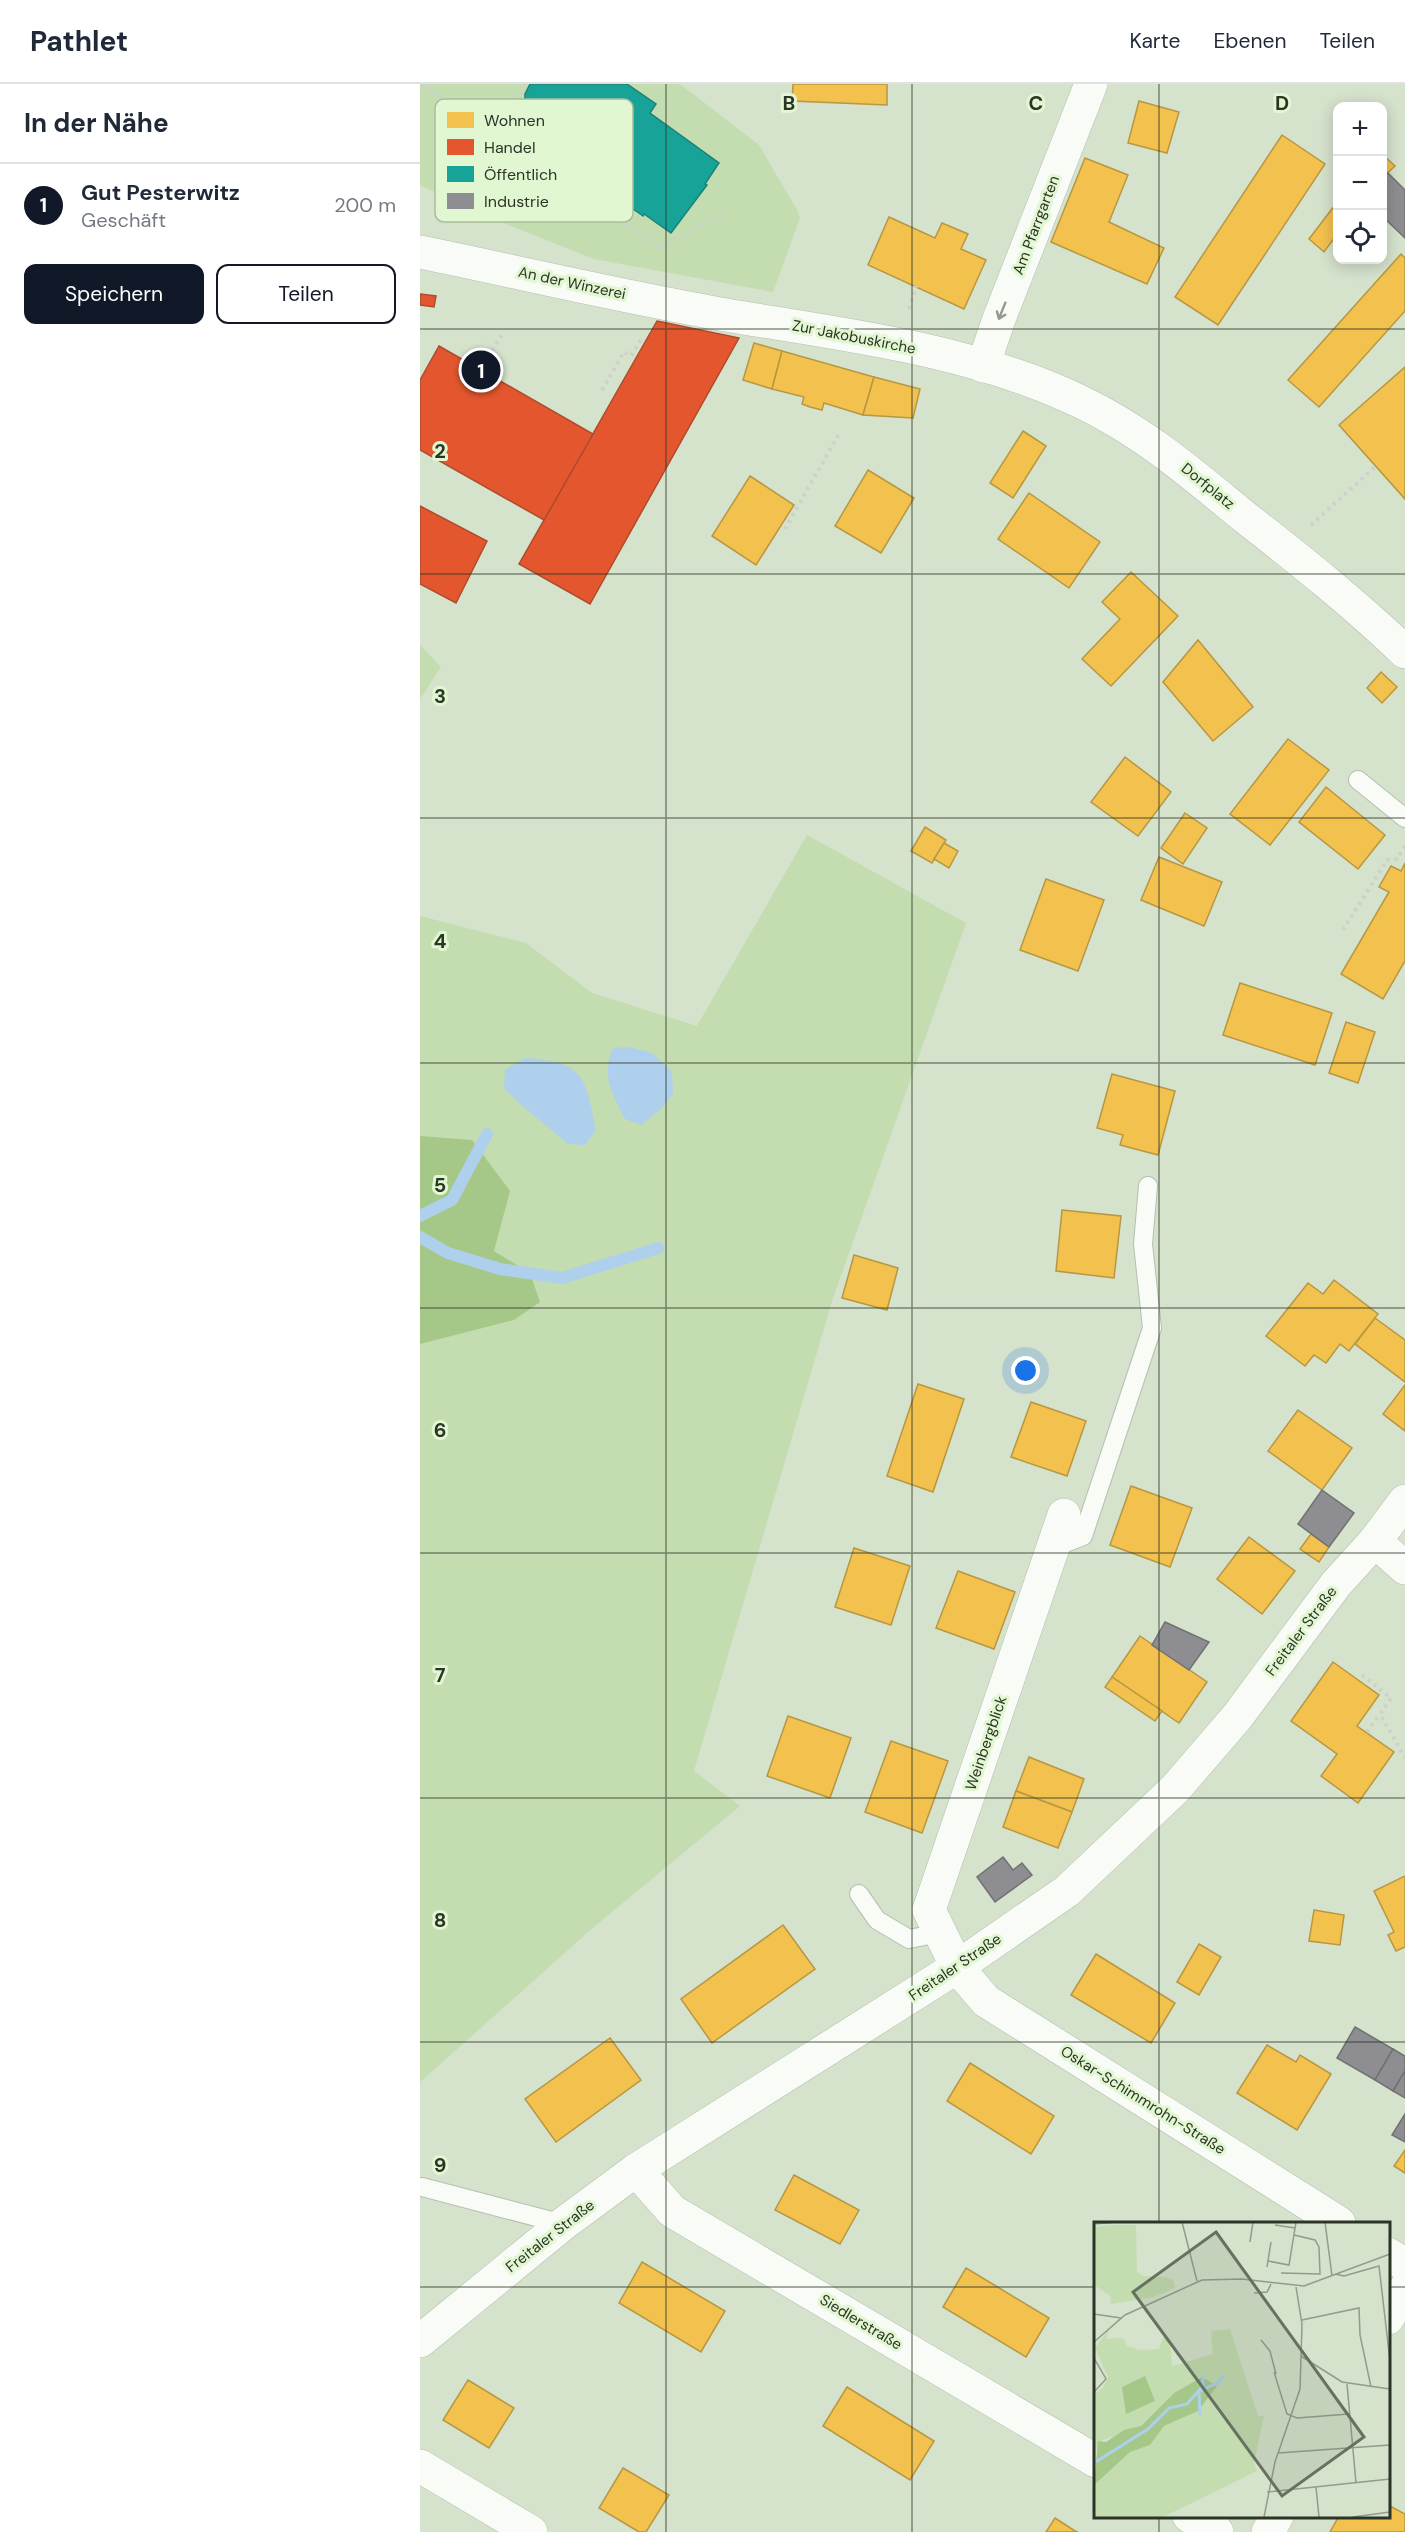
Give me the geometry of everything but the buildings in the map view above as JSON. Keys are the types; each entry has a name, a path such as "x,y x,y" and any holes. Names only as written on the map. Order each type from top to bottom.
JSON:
{"street":[{"name":"Am Pfarrgarten","path":"983,366 990,341 1091,84"},
{"name":"An der Winzerei","path":"420,252 724,314"},
{"name":"Zur Jakobuskirche","path":"724,314 912,347 983,366"},
{"name":"Dorfplatz","path":"983,366 1029,380 1078,401 1143,436 1179,462 1351,601 1405,652"},
{"name":"Freitaler Straße","path":"420,2341 563,2224 636,2170 957,1967 1067,1891 1175,1788 1237,1717 1336,1584 1375,1540 1405,1501"},
{"name":"Weinbergblick","path":"957,1967 929,1910 1064,1515"},
{"path":"1375,1540 1405,1568"},
{"name":"Oskar-Schimmrohn-Straße","path":"957,1967 986,2001 1337,2222"},
{"name":"Siedlerstraße","path":"636,2170 672,2211 1094,2460"},
{"path":"1390,2255 1405,2265"},
{"path":"1390,2316 1405,2289"},
{"path":"420,2466 531,2532"},
{"path":"1191,2517 1217,2532"},
{"path":"1268,2532 1276,2517"}],"lane":[{"path":"1358,780 1405,818"},
{"path":"1052,1548 1083,1536 1152,1328 1143,1244 1148,1186"},
{"path":"859,1894 877,1920 909,1940 940,1933"},
{"path":"422,2187 563,2224"}],"path":[{"path":"421,84 442,99"},
{"path":"516,99 524,84"},
{"path":"621,222 661,249 726,210"},
{"path":"909,309 915,286"},
{"path":"481,370 503,333"},
{"path":"602,390 624,352 631,356"},
{"path":"785,529 840,432"},
{"path":"1311,526 1376,466"},
{"path":"1343,930 1387,860 1397,859 1402,848"},
{"path":"1362,1675 1390,1698 1366,1732"},
{"path":"1380,1714 1405,1758"}],"green space":[{"path":"420,84 680,84 759,145 800,218 773,292 594,259 501,222 633,222 633,99 435,99 435,192 420,185"},
{"path":"420,645 441,667 420,699"},
{"path":"807,835 966,923 832,1301 694,1771 740,1806 595,1926 420,2082 420,1344 513,1320 530,1273 494,1251 472,1141 420,1136 420,916 526,943 592,993 697,1026"},
{"path":"420,1136 472,1140 510,1191 494,1251 530,1273 540,1302 514,1320 420,1344"}],"water":[{"path":"629,1047 652,1053 672,1072 673,1094 661,1109 641,1125 625,1119 612,1093 608,1076 613,1048"},
{"path":"525,1058 560,1063 579,1075 589,1097 596,1130 585,1145 568,1144 504,1088 505,1070"}],"waterway":[{"path":"420,1216 452,1200 487,1134"},
{"path":"420,1237 448,1253 500,1269 562,1278 658,1248"}],"place":[{"name":"Gut Pesterwitz","path":"481,370"}]}
